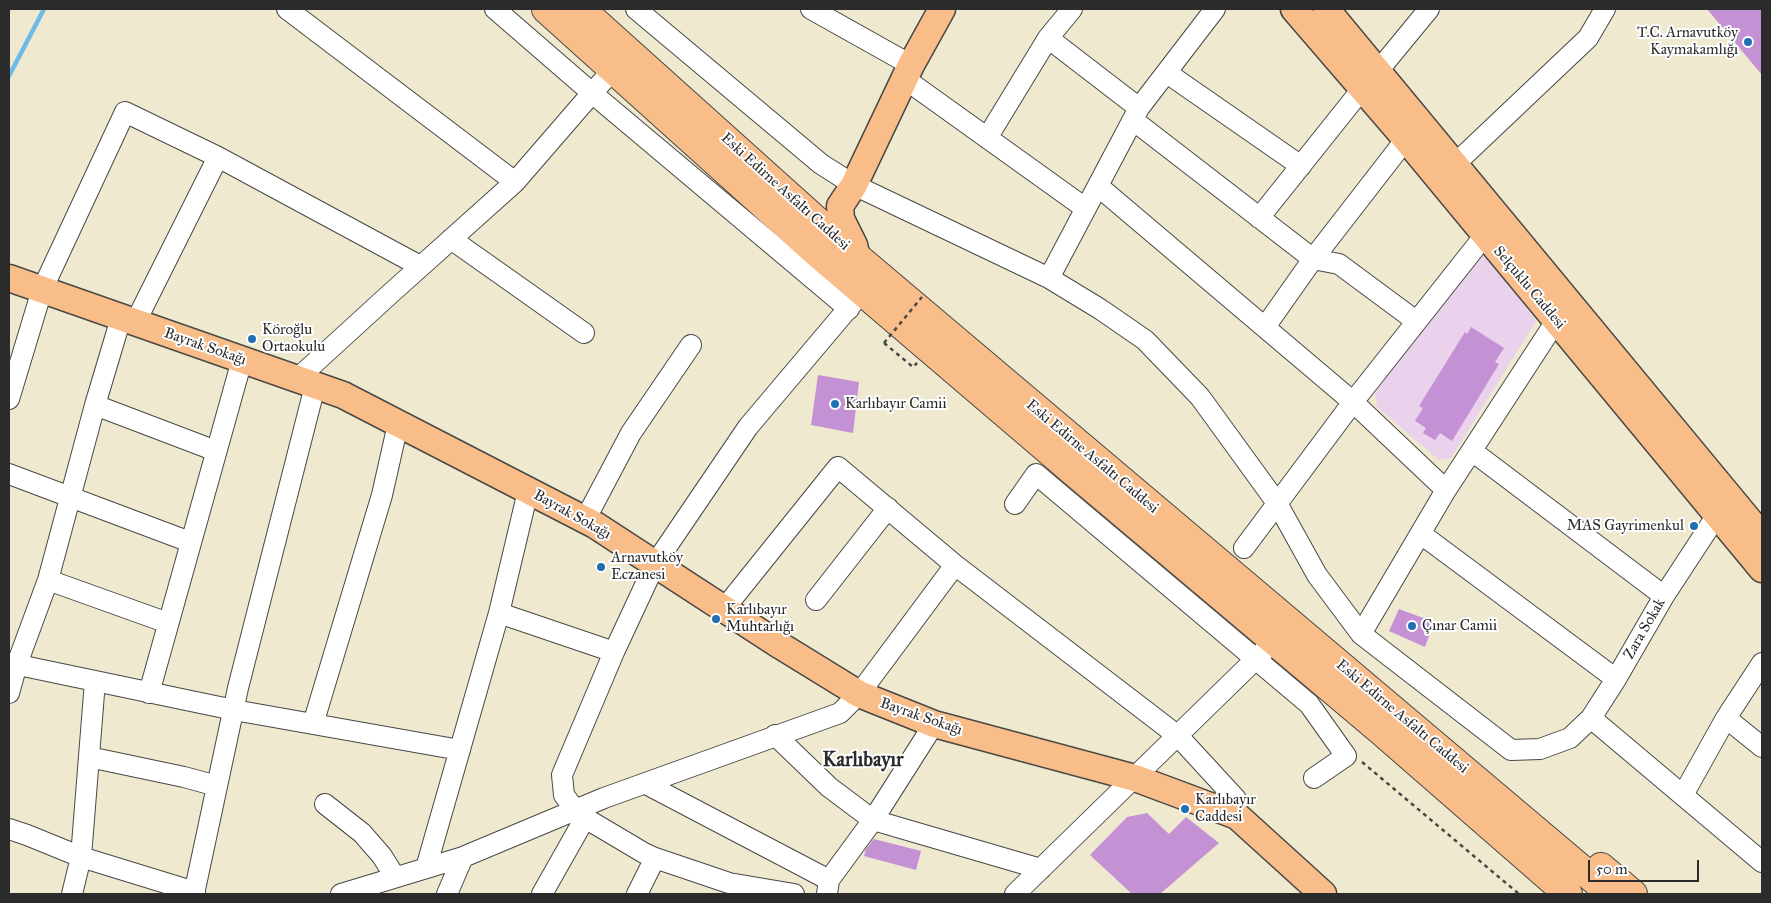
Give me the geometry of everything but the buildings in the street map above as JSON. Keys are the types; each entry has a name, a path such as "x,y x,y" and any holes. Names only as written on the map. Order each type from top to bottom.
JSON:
{"highway":[{"name":"Eski Edirne Asfaltı Caddesi","path":"546,9 856,300 1143,531 1274,640 1568,894"},
{"name":"Eski Edirne Asfaltı Caddesi","path":"581,9 857,257 1611,894"},
{"path":"1489,826 1548,894"},
{"path":"1536,831 1603,868 1633,894"}],"main road":[{"path":"857,257 854,245 841,218 847,196 908,72 942,9"},
{"name":"Selçuklu Caddesi","path":"1294,9 1370,80 1455,164 1564,313 1717,516 1762,569"},
{"name":"Selçuklu Caddesi","path":"1326,9 1406,139 1484,235 1564,313 1762,536"},
{"path":"796,202 821,207 847,196"},
{"name":"Bayrak Sokağı","path":"9,278 343,395 585,520 859,694 934,724 1135,778 1237,816 1323,894"}],"street":[{"path":"287,9 515,182"},
{"name":"Eski Edirne Asfaltı Caddesi","path":"495,9 592,92 856,300"},
{"path":"636,9 822,164 847,196 1048,278 1100,309 1144,340 1200,397 1277,503 1317,575 1362,634 1446,490 1564,313"},
{"path":"811,9 908,72 987,138 1085,208"},
{"path":"987,138 1048,38 1072,9"},
{"path":"1048,278 1136,114 1215,9"},
{"path":"1260,218 1429,9"},
{"path":"1455,164 1588,38 1605,9"},
{"path":"1048,38 1260,218 1313,259 1338,264 1416,321"},
{"path":"9,829 80,857 194,893 306,382 420,266 515,182 613,70"},
{"path":"1167,73 1301,166"},
{"path":"9,399 42,290 125,112 218,157 420,266"},
{"path":"1265,327 1313,259 1406,139"},
{"path":"9,693 13,663 48,580 95,405 128,320 218,157"},
{"path":"1098,186 1353,402 1446,490"},
{"path":"1244,548 1353,402 1484,235"},
{"path":"451,239 584,333"},
{"path":"794,894 726,889 655,858 580,814 564,795 562,775 614,652 655,564 748,427 856,300"},
{"path":"585,520 631,433 691,345"},
{"path":"148,693 242,360"},
{"path":"95,405 216,451"},
{"path":"313,724 382,495 398,424"},
{"path":"1472,451 1664,596"},
{"path":"724,609 838,467 955,565 1178,736 1236,799 1237,816"},
{"path":"9,474 190,542"},
{"path":"1016,504 1036,474 1309,704 1346,756 1314,778"},
{"path":"426,868 499,613 528,491"},
{"path":"816,600 888,508"},
{"name":"Zara Sokak","path":"1362,634 1511,750 1540,749 1570,738 1591,718 1664,596 1717,516"},
{"path":"1420,534 1616,679"},
{"path":"341,894 463,857 580,814 646,784 775,735 840,713 859,694 955,565"},
{"path":"48,580 168,623"},
{"path":"499,613 614,652"},
{"path":"1015,894 1256,660 1274,640"},
{"path":"13,663 234,710 460,750"},
{"path":"1683,795 1726,718 1762,663"},
{"path":"72,894 80,857 95,681"},
{"path":"1591,718 1762,862"},
{"path":"1726,718 1762,747"},
{"path":"646,784 828,887 934,724"},
{"path":"775,735 829,787 872,820 1041,869"},
{"path":"88,758 184,777 217,786"},
{"path":"325,804 362,833 382,856 395,877"},
{"path":"542,894 580,814"},
{"path":"447,894 463,857"},
{"path":"637,894 655,858"}],"path":[{"path":"919,360 913,367 884,343 922,297"}],"shaded area":[{"path":"1486,256 1536,321 1451,458 1439,460 1377,407 1375,393 1475,257"}],"waterway":[{"path":"9,76 44,9"}],"place":[{"name":"T.C. Arnavutköy Kaymakamlığı","path":"1748,42"},
{"name":"Köroğlu Ortaokulu","path":"252,339"},
{"name":"Karlıbayır Camii","path":"835,404"},
{"name":"MAS Gayrimenkul","path":"1694,526"},
{"name":"Arnavutköy Eczanesi","path":"601,567"},
{"name":"Karlıbayır Muhtarlığı","path":"716,619"},
{"name":"Çınar Camii","path":"1412,626"},
{"name":"Karlıbayır Caddesi","path":"1185,809"}],"district":[{"name":"Karlıbayır","path":"863,761"}]}
